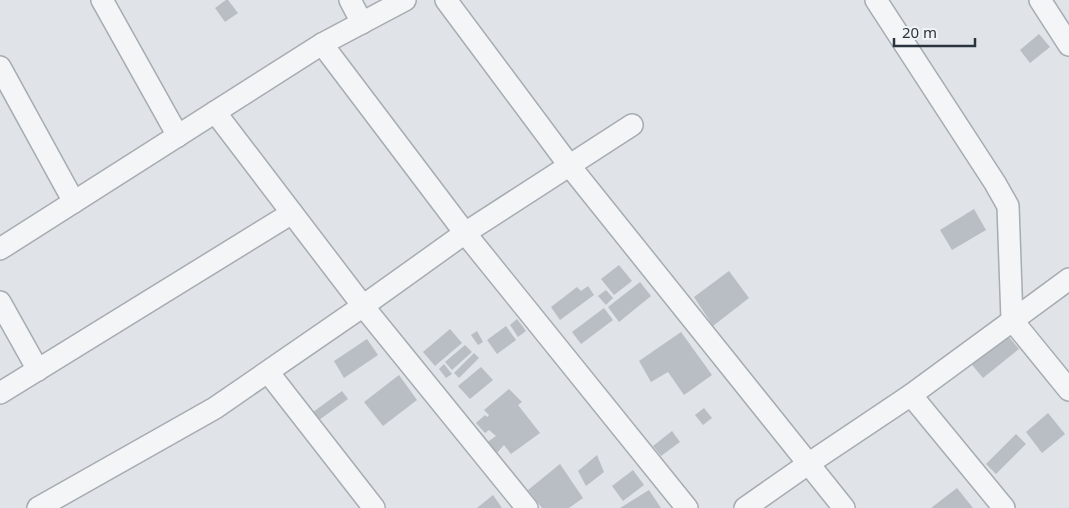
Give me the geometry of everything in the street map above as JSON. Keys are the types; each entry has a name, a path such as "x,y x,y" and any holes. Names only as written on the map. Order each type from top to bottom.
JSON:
{"street":[{"path":"102,0 178,136"},
{"path":"350,0 362,23"},
{"path":"0,249 322,44 405,0"},
{"path":"446,0 569,165 844,508"},
{"path":"876,0 1008,206 1012,320 1069,390"},
{"path":"1040,0 1069,45"},
{"path":"322,44 465,233 687,508"},
{"path":"0,67 74,202"},
{"path":"215,112 363,306 527,508"},
{"path":"38,508 215,408 465,233 632,125"},
{"path":"0,393 292,213"},
{"path":"746,508 911,395 1069,279"},
{"path":"0,302 38,370"},
{"path":"268,372 374,508"},
{"path":"911,395 1004,508"}],"building":[{"path":"226,0 238,13 225,22 215,8"},
{"path":"1039,34 1050,47 1030,63 1020,50"},
{"path":"974,209 986,230 952,250 940,230"},
{"path":"619,265 632,281 614,295 601,279"},
{"path":"729,271 749,298 713,326 694,297"},
{"path":"640,282 651,296 619,322 608,307"},
{"path":"588,286 594,295 560,320 551,307 577,287 581,291"},
{"path":"606,290 613,298 606,305 598,296"},
{"path":"604,308 613,320 581,344 572,332"},
{"path":"517,319 526,331 518,337 510,325"},
{"path":"506,326 516,340 497,354 487,340"},
{"path":"450,329 462,343 435,366 423,352"},
{"path":"477,331 483,342 478,345 471,335"},
{"path":"1004,331 1019,349 983,378 968,360"},
{"path":"681,332 712,375 684,395 668,372 651,382 639,361"},
{"path":"367,339 378,355 344,378 334,361"},
{"path":"465,345 472,352 452,370 445,362"},
{"path":"474,353 479,358 459,378 454,373"},
{"path":"444,364 452,374 446,378 439,369"},
{"path":"481,367 493,380 470,399 458,386"},
{"path":"399,375 417,400 383,426 364,402"},
{"path":"509,389 522,402 518,405 540,433 511,454 504,445 496,454 486,443 496,436 489,430 485,433 476,423 485,415 487,417 489,415 484,410"},
{"path":"342,391 348,399 319,420 313,412"},
{"path":"704,408 712,418 703,425 695,415"},
{"path":"1048,413 1065,434 1042,453 1026,432"},
{"path":"672,431 680,442 661,456 653,446"},
{"path":"1016,434 1026,444 996,474 986,464"},
{"path":"597,455 604,472 586,486 578,471"},
{"path":"560,464 583,498 569,508 542,508 528,490"},
{"path":"633,470 644,485 623,501 612,486"},
{"path":"957,488 973,508 931,508"},
{"path":"649,490 661,508 620,508"},
{"path":"493,495 502,508 477,508"}]}
